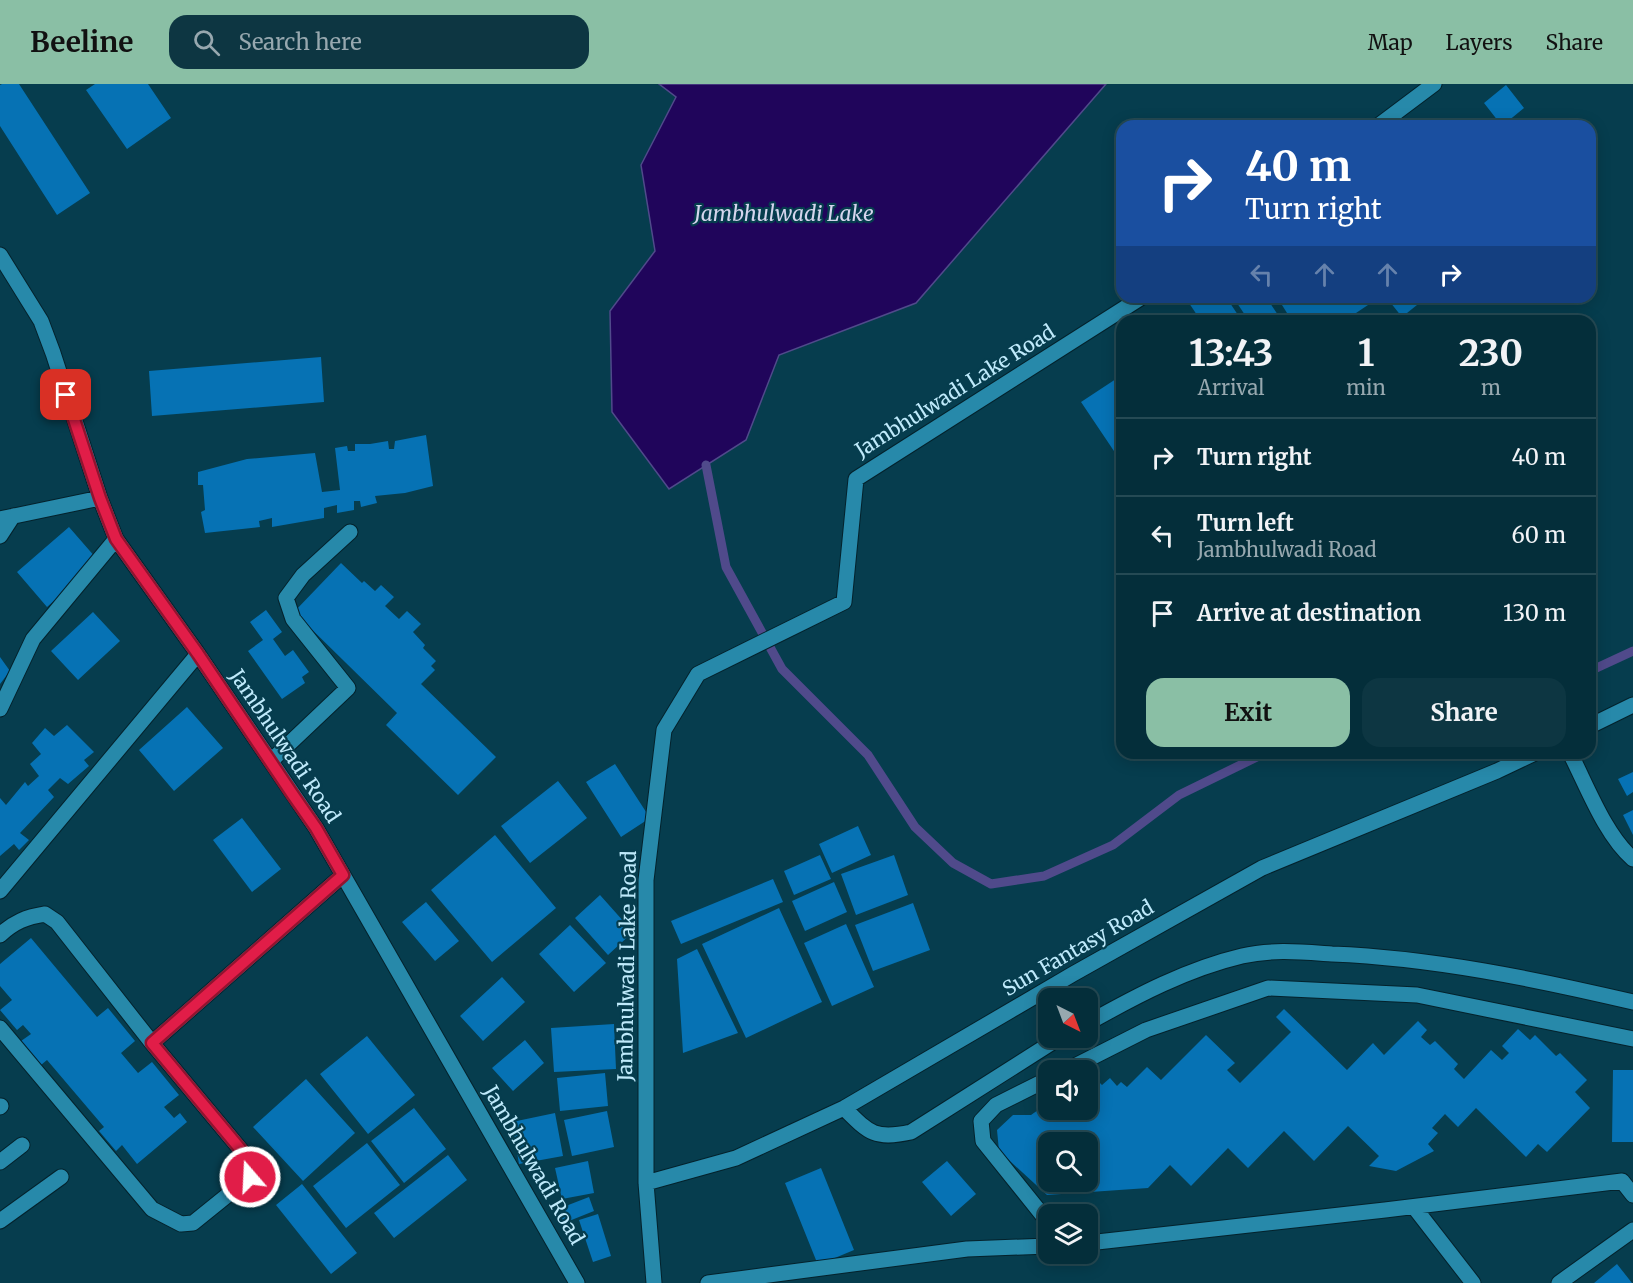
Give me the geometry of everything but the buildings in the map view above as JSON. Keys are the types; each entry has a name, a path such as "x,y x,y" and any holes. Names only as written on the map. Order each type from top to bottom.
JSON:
{"street":[{"path":"1386,120 1434,84"},
{"name":"Jambhulwadi Road","path":"0,255 41,321 116,539 198,654 316,828 578,1283"},
{"name":"Jambhulwadi Lake Road","path":"654,1283 646,1183 646,880 664,730 698,674 844,602 856,479 1133,303"},
{"path":"0,536 6,517 100,498"},
{"path":"271,761 348,688 293,619 286,598 303,575 350,532"},
{"path":"0,709 33,639 116,539"},
{"path":"0,891 198,654"},
{"path":"1596,723 1633,705"},
{"name":"Sun Fantasy Road","path":"646,1183 736,1158 844,1107 1083,968 1262,868 1522,759"},
{"path":"1573,759 1605,821 1626,853 1633,859"},
{"path":"152,1043 343,875"},
{"path":"0,934 13,923 30,917 45,914 57,922 152,1043 241,1150 251,1168 250,1177 193,1223 181,1224 152,1209 0,1028"},
{"path":"1098,1018 1136,997 1197,970 1242,956 1275,951 1363,955 1462,969 1552,983 1633,1002"},
{"path":"1087,1060 1146,1030 1268,988 1417,995 1633,1039"},
{"path":"844,1107 872,1133 882,1136 911,1132 1043,1048"},
{"path":"1038,1084 996,1106 981,1120 983,1141 1038,1210"},
{"path":"0,1162 22,1145"},
{"path":"0,1221 61,1177"},
{"path":"1098,1242 1414,1207 1628,1180 1633,1195"},
{"path":"1414,1207 1473,1283"},
{"path":"1559,1283 1633,1230"},
{"path":"708,1283 968,1249 1038,1246"}],"water":[{"name":"Jambhulwadi Lake","path":"659,84 1106,84 916,303 779,355 746,440 669,489 612,412 610,311 655,251 641,165 676,97"}],"waterway":[{"path":"706,465 726,567 782,669 868,755 915,827 953,863 991,884 1044,876 1113,845 1179,795 1253,759"},
{"path":"1596,668 1633,651"}],"route":[{"path":"66,395 116,539 198,654 316,828 343,875 152,1043 241,1150 251,1168 250,1177"}]}
